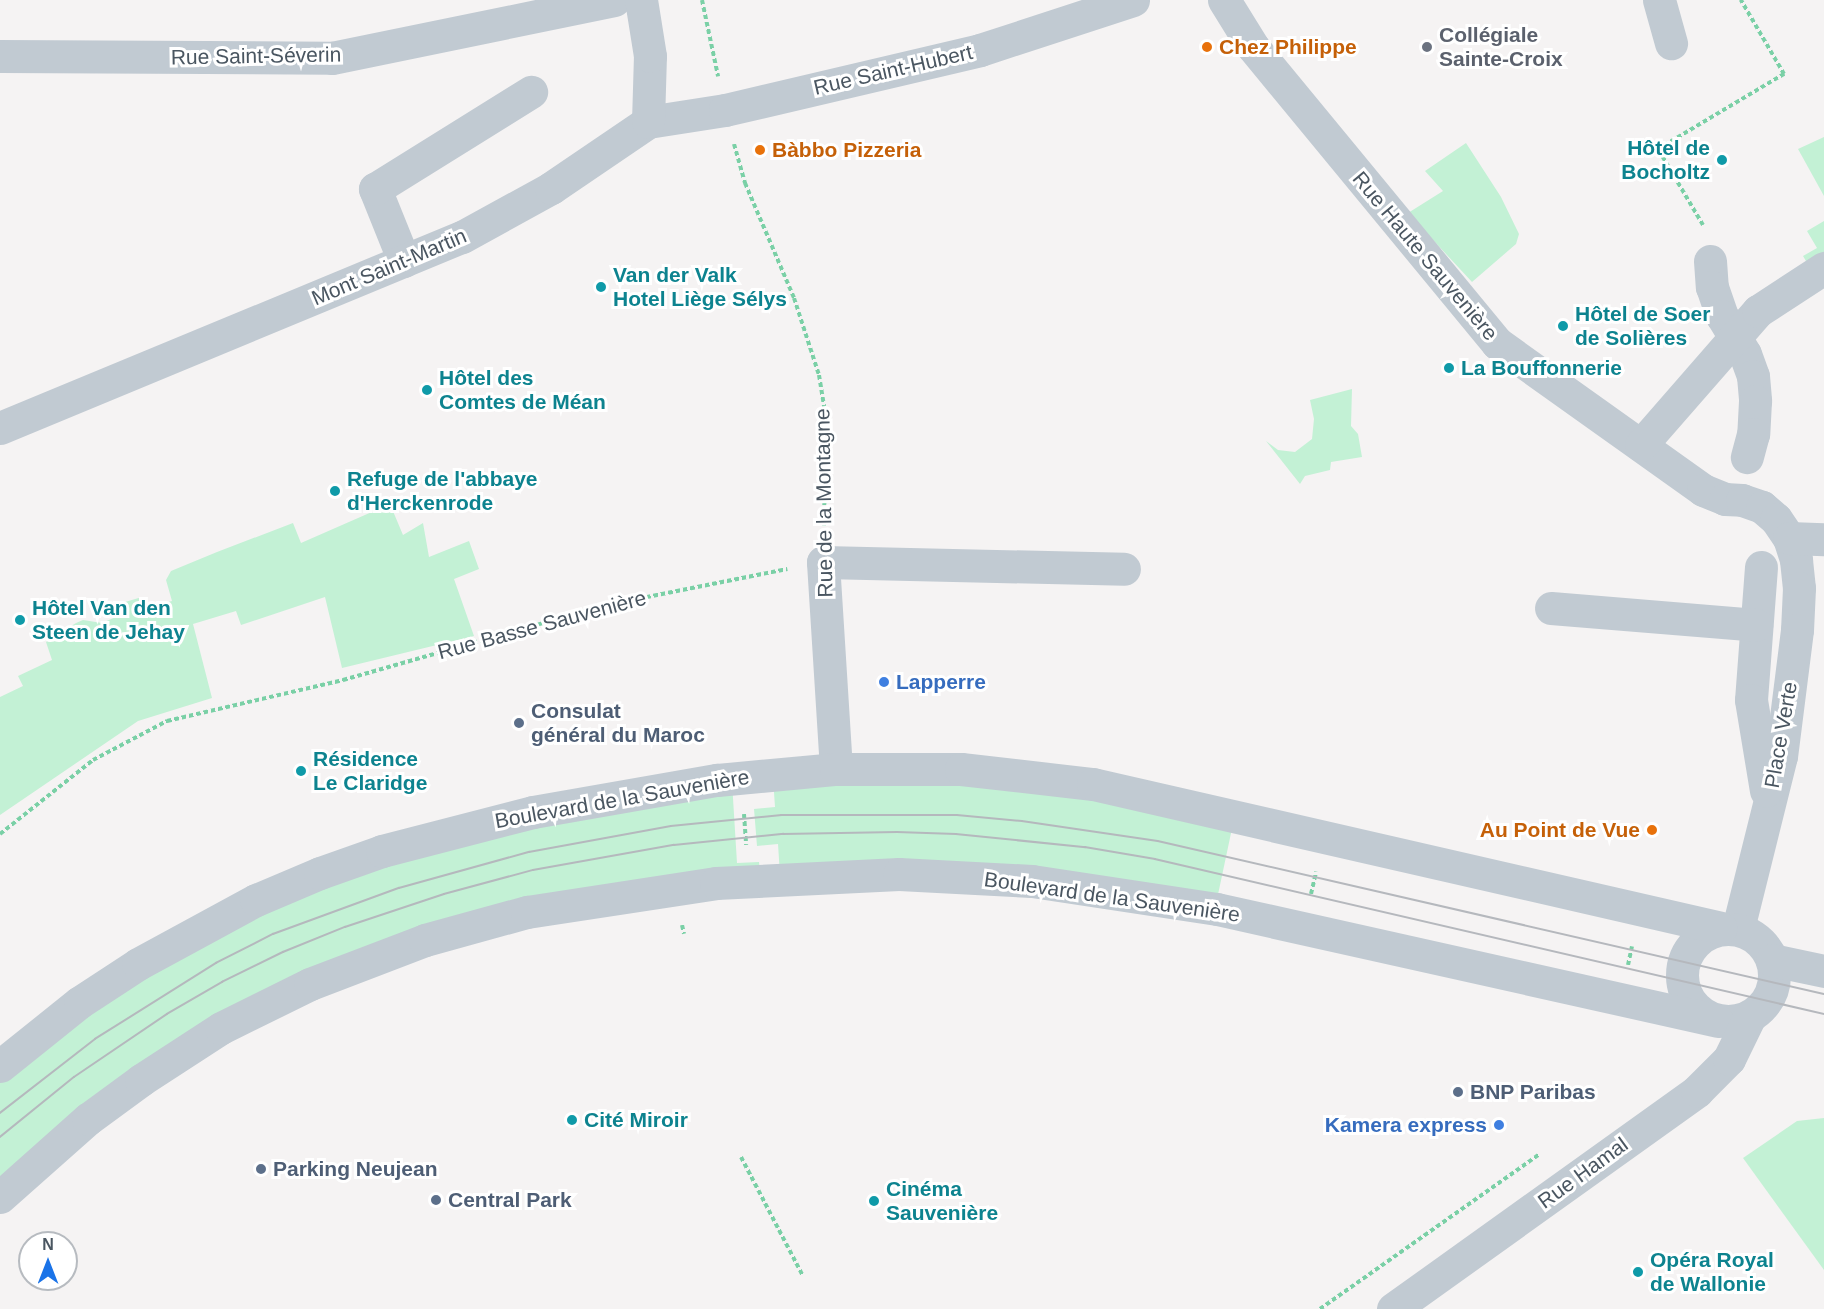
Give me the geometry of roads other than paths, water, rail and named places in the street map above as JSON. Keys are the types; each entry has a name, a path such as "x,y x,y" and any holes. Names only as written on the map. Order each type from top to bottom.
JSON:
{"street":[{"name":"Rue Saint-Séverin","path":"0,56 332,58 614,0"},
{"path":"641,0 650,56 648,122"},
{"name":"Rue Saint-Hubert","path":"648,122 725,110 980,50 1133,0"},
{"name":"Rue Haute Sauvenière","path":"1224,0 1253,47 1497,343 1703,490 1725,499 1762,507 1776,519 1789,538"},
{"path":"1659,0 1671,43"},
{"path":"404,261 375,189 531,92"},
{"name":"Mont Saint-Martin","path":"0,428 462,237 551,188 648,122"},
{"path":"1710,261 1712,287 1722,316 1736,336 1753,376 1755,401 1753,434 1747,457"},
{"path":"1641,445 1758,311 1824,268"},
{"path":"1789,538 1824,539"},
{"name":"Place Verte","path":"1729,929 1753,875 1781,756 1797,630 1799,588 1796,560 1789,538"},
{"name":"Rue de la Montagne","path":"836,769 823,562 1124,569"},
{"path":"1761,567 1751,700 1768,804"},
{"path":"1551,608 1756,625"},
{"name":"Boulevard de la Sauvenière","path":"0,1066 80,1002 138,963 256,900 382,851 533,812 663,788 762,775 836,769 960,769 1094,784 1729,929"},
{"name":"Boulevard de la Sauvenière","path":"0,1197 88,1119 176,1056 252,1012 354,965 425,940 526,912 705,884 770,878 899,874 1032,881 1217,909 1620,1000 1734,1018"},
{"path":"1734,1018 1703,1014 1691,1004 1684,990 1681,973 1684,958 1693,944 1706,934 1729,929 1752,936 1764,946 1772,960 1824,971"},
{"name":"Rue Hamal","path":"1393,1309 1697,1091 1729,1059 1734,1018 1762,1006 1771,992 1774,976 1772,960"}],"tram line":[{"path":"0,1113 95,1039 216,963 273,934 399,888 529,852 671,826 781,815 957,815 1022,821 1158,841 1824,994"},
{"path":"0,1137 74,1077 167,1014 222,982 283,952 345,927 444,894 533,870 674,845 783,834 897,832 956,834 1085,847 1155,859 1824,1014"}],"place":[{"name":"Chez Philippe","path":"1207,47"},
{"name":"Collégiale Sainte-Croix","path":"1427,47"},
{"name":"Bàbbo Pizzeria","path":"760,150"},
{"name":"Hôtel de Bocholtz","path":"1722,160"},
{"name":"Van der Valk Hotel Liège Sélys","path":"601,287"},
{"name":"Hôtel de Soer de Solières","path":"1563,326"},
{"name":"La Bouffonnerie","path":"1449,368"},
{"name":"Hôtel des Comtes de Méan","path":"427,390"},
{"name":"Refuge de l'abbaye d'Herckenrode","path":"335,491"},
{"name":"Hôtel Van den Steen de Jehay","path":"20,620"},
{"name":"Lapperre","path":"884,682"},
{"name":"Consulat général du Maroc","path":"519,723"},
{"name":"Résidence Le Claridge","path":"301,771"},
{"name":"Au Point de Vue","path":"1652,830"},
{"name":"BNP Paribas","path":"1458,1092"},
{"name":"Cité Miroir","path":"572,1120"},
{"name":"Kamera express","path":"1499,1125"},
{"name":"Parking Neujean","path":"261,1169"},
{"name":"Central Park","path":"436,1200"},
{"name":"Cinéma Sauvenière","path":"874,1201"},
{"name":"Opéra Royal de Wallonie","path":"1638,1272"}]}
